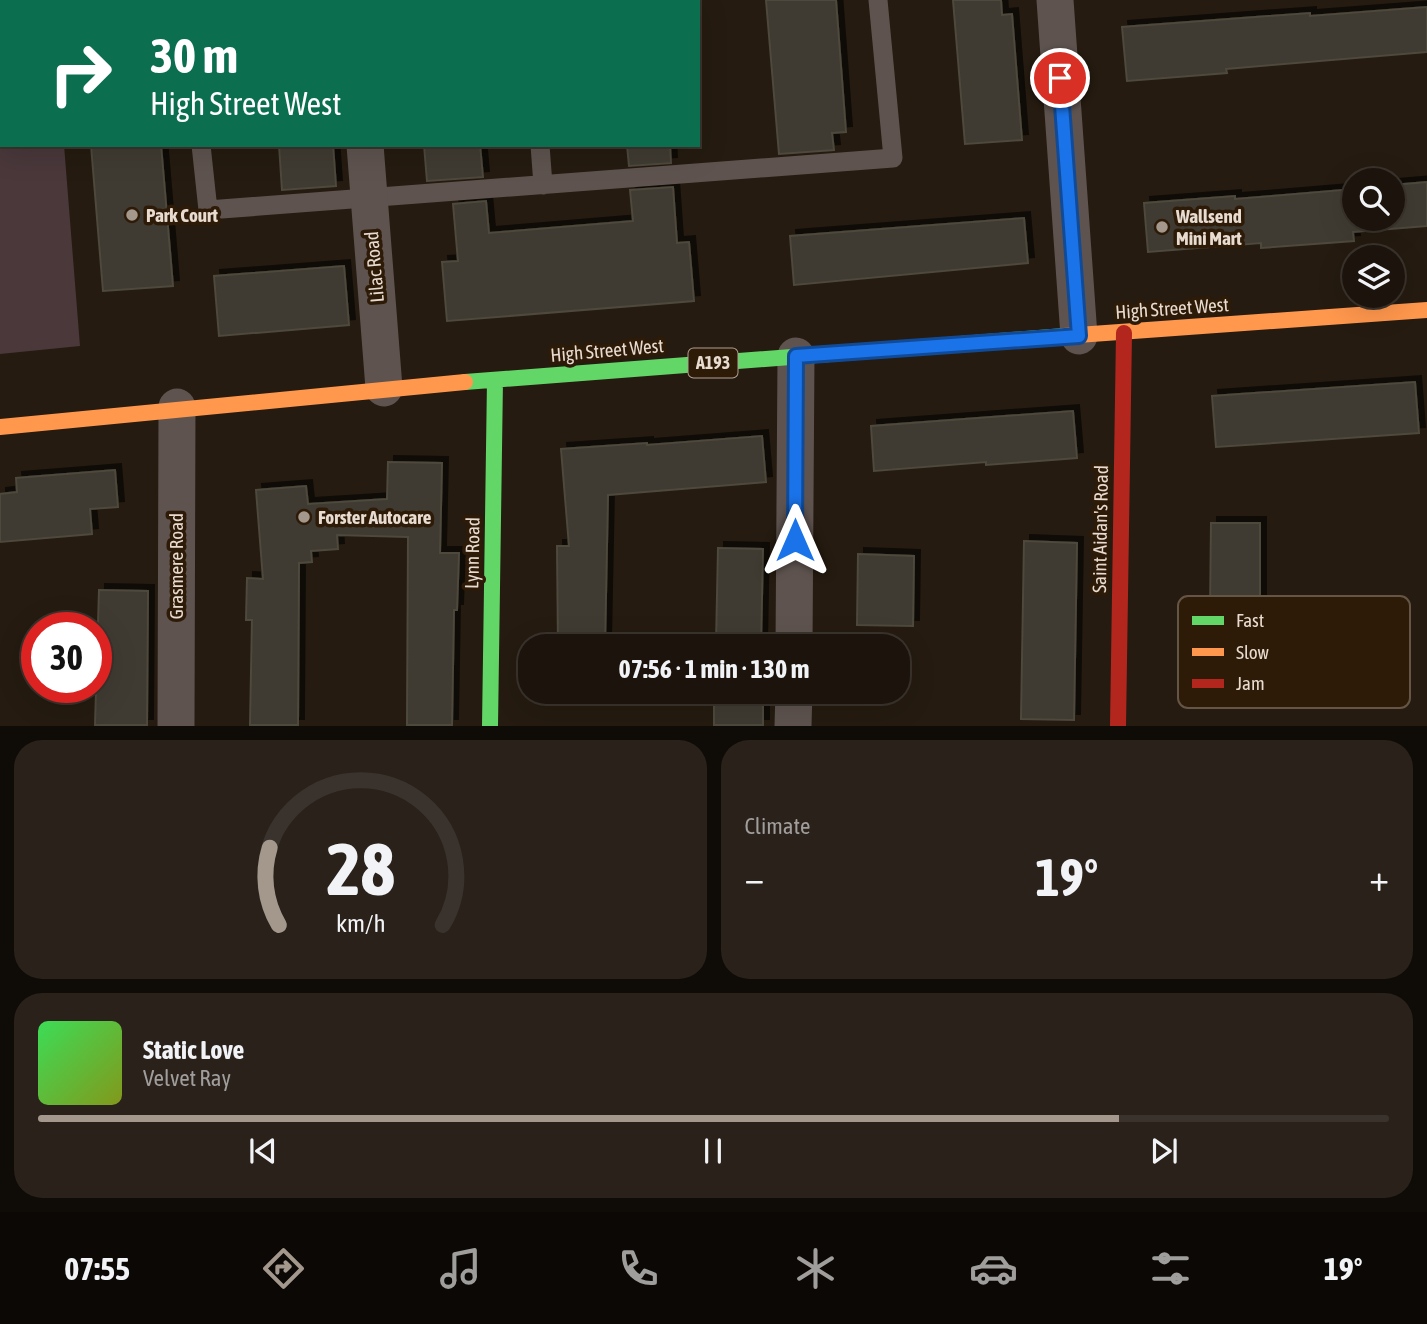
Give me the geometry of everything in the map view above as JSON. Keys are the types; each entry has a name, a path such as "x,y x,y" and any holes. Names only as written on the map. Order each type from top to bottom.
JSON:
{"main road":[{"name":"High Street West","path":"0,426 384,388 1427,310"},
{"name":"Saint Aidan's Road","path":"1118,726 1124,332"},
{"name":"Lynn Road","path":"490,726 495,380"}],"street":[{"path":"1055,0 1079,336"},
{"name":"Lilac Road","path":"365,147 384,388"},
{"path":"794,634 796,356"},
{"name":"Grasmere Road","path":"176,726 177,407"},
{"path":"793,704 793,726"}],"lane":[{"path":"201,147 208,210 893,158 878,0"},
{"path":"540,147 543,185"}],"shaded area":[{"path":"0,147 64,147 80,346 0,354"}],"building":[{"path":"766,0 836,0 846,132 832,133 834,150 779,154"},
{"path":"953,0 1001,0 1002,15 1012,14 1022,140 965,144"},
{"path":"1427,7 1427,52 1226,69 1227,73 1127,81 1122,27"},
{"name":"Park Court","path":"91,147 161,147 173,286 103,291"},
{"path":"279,147 333,147 336,186 282,190"},
{"path":"424,147 480,147 483,177 427,181"},
{"path":"627,147 670,147 671,163 629,166"},
{"path":"1427,182 1427,226 1405,228 1405,184"},
{"path":"673,187 677,243 689,242 694,301 447,321 442,262 458,261 453,204 486,201 489,233 633,221 630,190"},
{"path":"1342,190 1342,231 1365,231 1353,232 1354,241 1261,248 1261,243 1148,252 1144,203 1235,196 1235,199"},
{"path":"1024,218 1028,263 794,285 790,236"},
{"path":"344,266 349,325 219,336 214,276"},
{"path":"1415,382 1419,433 1216,447 1212,396"},
{"path":"1073,411 1077,458 874,471 871,426"},
{"path":"762,436 766,482 608,495 605,634 558,634 557,546 569,546 561,449"},
{"path":"388,462 442,463 440,553 459,553 457,610 454,610 452,725 407,725 408,537 337,535 338,549 311,551 312,562 299,563 298,725 250,725 252,620 246,620 247,578 263,579 256,490 306,486 308,504 387,499"},
{"path":"115,470 118,507 90,509 92,534 0,542 0,494 17,492 16,478"},
{"path":"1211,523 1260,523 1260,596 1210,596"},
{"path":"1024,541 1077,543 1074,720 1021,719"},
{"path":"718,548 763,549 761,634 716,634"},
{"path":"858,554 914,556 913,626 857,625"},
{"path":"99,590 148,591 147,725 95,725 96,703 112,703 112,612 98,612"},
{"path":"714,704 763,704 763,725 714,725"}],"traffic: fast":[{"path":"465,382 1064,336"},
{"path":"490,726 495,380"}],"traffic: slow":[{"path":"1064,336 1427,310"},
{"path":"0,427 465,382"}],"traffic: jam":[{"path":"1118,726 1124,333"}],"place":[{"name":"Park Court","path":"132,215"},
{"name":"Wallsend Mini Mart","path":"1162,227"},
{"name":"Forster Autocare","path":"304,517"}],"route":[{"path":"795,540 796,356 1079,336 1060,78"}]}
